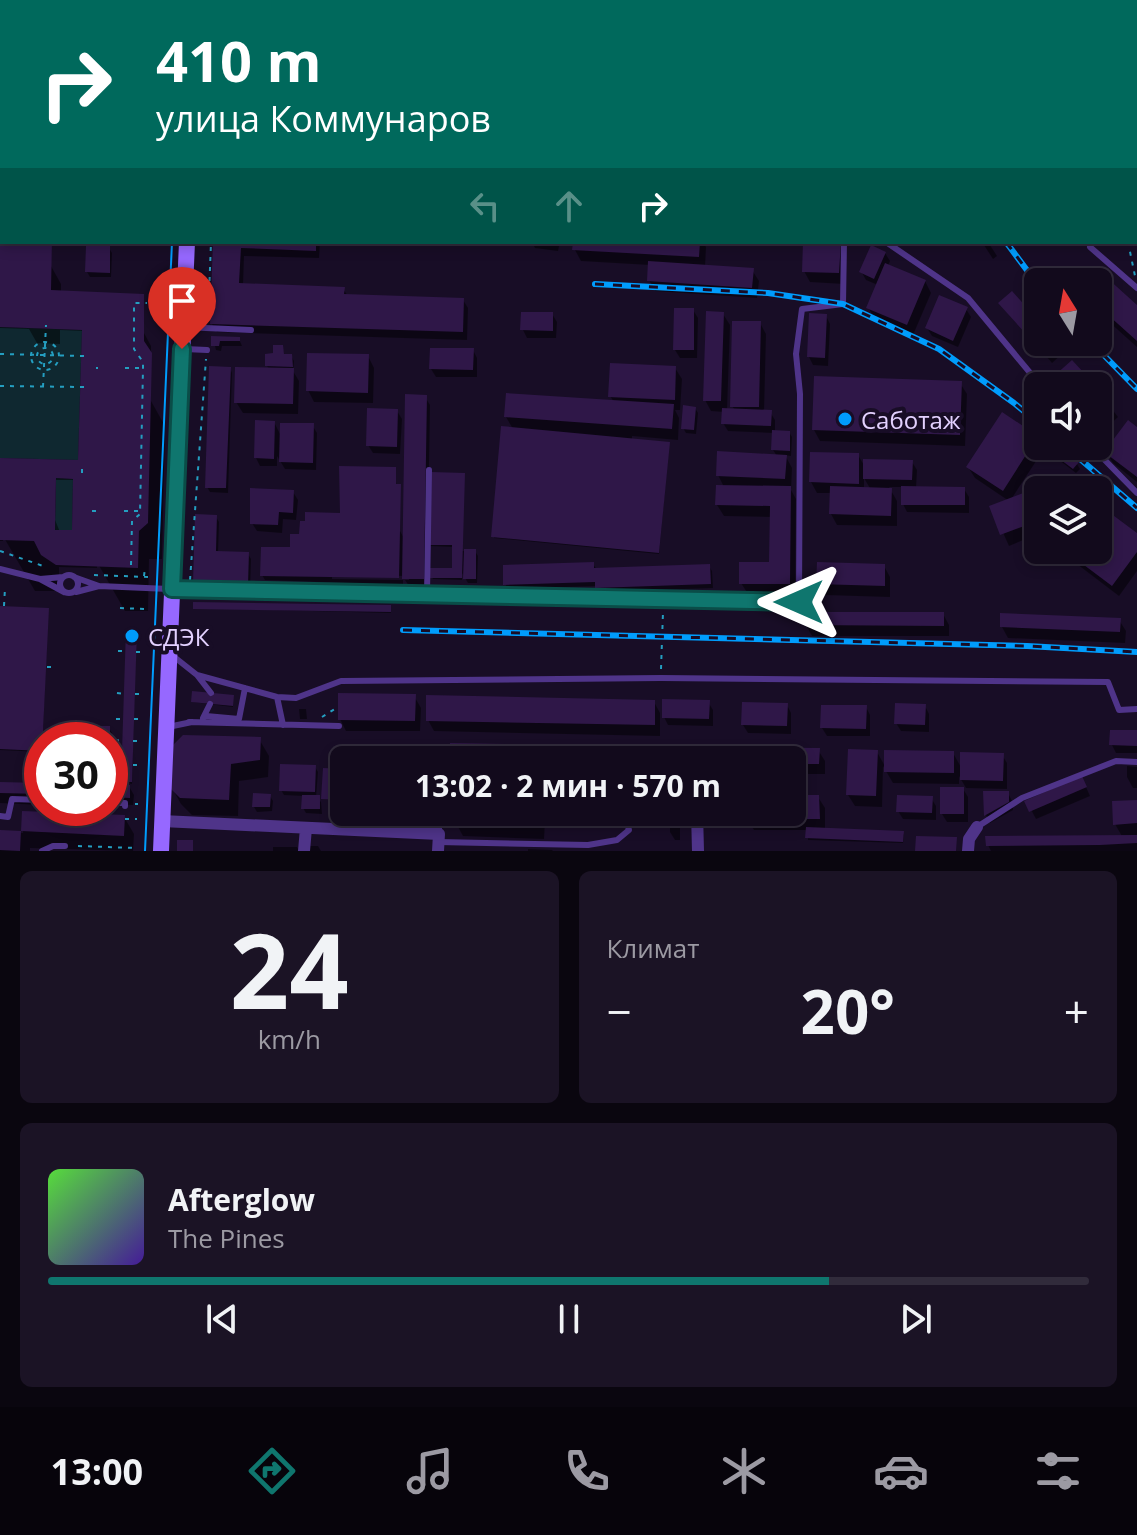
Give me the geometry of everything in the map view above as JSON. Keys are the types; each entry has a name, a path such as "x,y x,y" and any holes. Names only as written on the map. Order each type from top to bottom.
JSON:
{"main road":[{"path":"161,851 169,652 181,589 182,349 187,244"}],"street":[{"path":"181,589 799,602"},
{"path":"162,821 306,828 438,842"},
{"path":"697,826 698,851"},
{"path":"968,851 969,839 977,827"},
{"path":"304,851 306,828"}],"lane":[{"path":"799,602 800,394 796,354 802,309 843,304 844,244"},
{"path":"889,244 968,298 1029,372"},
{"path":"1090,247 1137,288"},
{"path":"183,327 251,330"},
{"path":"182,349 207,350"},
{"path":"1105,460 1137,493"},
{"path":"427,595 429,470"},
{"path":"0,569 40,579 64,592 73,593 99,586 181,589"},
{"path":"40,579 74,577 99,586"},
{"path":"73,593 78,584 74,577"},
{"path":"55,587 52,582 60,578"},
{"path":"60,578 64,592"},
{"path":"169,652 197,675 211,693"},
{"path":"197,675 277,697 296,698 341,681 661,678 1108,682 1119,710 1137,709"},
{"path":"165,728 206,716 239,719 245,688"},
{"path":"277,697 283,725"},
{"path":"206,716 210,704"},
{"path":"189,722 339,726"},
{"path":"977,827 1022,798 1116,761 1137,762"},
{"path":"0,816 8,817 12,799 24,799"},
{"path":"128,805 136,804"},
{"path":"438,842 556,845 603,842 617,840 629,830 628,826"},
{"path":"42,851 53,846 65,846"}],"path":[{"path":"208,329 211,244"},
{"path":"1128,244 1137,288"},
{"path":"131,565 132,521 140,511 143,368 143,362 134,349 134,301 147,303"},
{"path":"151,313 159,313"},
{"path":"43,387 46,325"},
{"path":"45,341 54,345 59,356 56,366 44,370 34,366 31,355 36,345 45,341"},
{"path":"44,364 38,360 40,349 52,351 53,355"},
{"path":"181,589 207,350"},
{"path":"0,354 85,356"},
{"path":"44,364 50,362 53,355"},
{"path":"125,368 143,368"},
{"path":"0,386 84,387"},
{"path":"82,465 82,473"},
{"path":"92,511 98,511"},
{"path":"124,511 140,511"},
{"path":"0,551 46,567"},
{"path":"132,558 140,558"},
{"path":"84,574 146,577 145,568"},
{"path":"4,606 5,588"},
{"path":"661,678 664,600"},
{"path":"120,608 145,609"},
{"path":"118,651 126,651"},
{"path":"136,652 143,652"},
{"path":"47,667 53,667"},
{"path":"117,693 124,694"},
{"path":"135,694 142,694"},
{"path":"316,721 338,707"},
{"path":"116,719 123,719"},
{"path":"134,719 141,719"},
{"path":"133,741 140,741"},
{"path":"133,765 139,765"},
{"path":"128,819 137,819"},
{"path":"78,846 136,848"}],"shaded area":[{"path":"0,327 82,330 78,460 0,458"},
{"path":"56,478 73,479 72,530 55,530"}],"building":[{"path":"0,244 52,244 51,290 144,294 144,341 152,353 148,523 139,531 138,568 56,565 41,555 34,541 0,540 0,458 78,460 82,330 0,327","holes":["56,478 73,479 72,530 55,530"]},
{"path":"213,244 316,244 316,251 241,248 239,283 345,287 344,294 464,298 463,332 210,324"},
{"path":"573,244 700,244 699,257 572,250"},
{"path":"803,244 841,244 839,273 802,272"},
{"path":"871,245 886,252 874,279 859,272"},
{"path":"86,246 110,246 110,273 85,272"},
{"path":"648,261 754,268 752,288 647,281"},
{"path":"885,263 926,280 907,325 866,308"},
{"path":"1112,282 1137,305 1137,341 1112,319"},
{"path":"1012,291 1024,304 1024,332 998,303"},
{"path":"939,295 968,307 953,341 925,328"},
{"path":"674,308 694,308 694,350 673,350"},
{"path":"706,311 724,312 721,401 703,401"},
{"path":"521,312 553,312 553,331 520,330"},
{"path":"809,313 827,314 825,358 807,357"},
{"path":"732,321 761,321 759,407 730,407"},
{"path":"211,336 240,337 240,341 220,341 219,346 211,346"},
{"path":"273,345 283,345 284,354 292,354 293,367 265,366 265,354 273,353"},
{"path":"430,348 474,348 473,370 429,369"},
{"path":"307,353 369,354 368,393 306,391"},
{"path":"1072,360 1083,372 1058,372"},
{"path":"610,363 676,366 675,400 608,397"},
{"path":"209,366 231,367 226,488 205,488"},
{"path":"235,367 294,368 293,404 234,403"},
{"path":"814,376 962,381 960,435 812,430"},
{"path":"506,393 674,404 672,429 504,417"},
{"path":"405,394 427,395 424,579 402,579"},
{"path":"683,405 696,407 694,430 681,429"},
{"path":"367,408 398,409 397,447 366,446"},
{"path":"722,408 772,410 771,426 721,424"},
{"path":"1002,412 1024,427 1024,458 1003,491 966,467"},
{"path":"255,420 275,421 274,459 254,458"},
{"path":"1128,420 1137,427 1137,477 1112,458 1112,441"},
{"path":"280,423 314,423 313,463 279,462"},
{"path":"501,426 670,442 659,553 491,537"},
{"path":"772,430 790,431 790,451 771,450"},
{"path":"717,451 787,455 785,479 716,476"},
{"path":"810,452 859,453 859,484 809,482"},
{"path":"863,459 913,460 912,480 863,479"},
{"path":"1061,460 1079,462 1073,469"},
{"path":"339,466 396,467 396,484 401,484 399,578 260,576 261,547 290,547 290,534 299,534 300,521 305,521 305,512 340,513"},
{"path":"431,472 465,473 462,578 430,578 430,568 452,568 452,545 429,545"},
{"path":"716,485 791,486 790,584 739,584 739,562 769,562 770,506 715,505"},
{"path":"830,486 892,488 891,516 829,514"},
{"path":"901,486 965,487 965,505 901,505"},
{"path":"250,488 294,490 293,513 279,512 278,525 250,524"},
{"path":"1024,493 1024,526 1000,535 989,506"},
{"path":"195,514 217,515 216,551 249,552 248,585 193,583"},
{"path":"1112,514 1137,533 1137,552 1112,586 1083,564 1112,564"},
{"path":"464,549 476,549 476,579 463,579"},
{"path":"594,562 594,568 710,564 711,584 595,588 595,582 503,585 503,565"},
{"path":"817,562 885,564 885,586 816,584"},
{"path":"193,602 391,605 391,612 193,609"},
{"path":"0,606 49,608 43,722 24,722 24,750 0,749"},
{"path":"804,612 944,612 944,626 804,625"},
{"path":"1000,613 1121,618 1120,632 1000,627"},
{"path":"126,629 137,630 132,782 128,782 128,722 123,722"},
{"path":"192,691 234,695 233,706 191,702"},
{"path":"338,693 416,694 415,721 338,720"},
{"path":"426,695 655,700 655,725 426,721"},
{"path":"662,699 710,700 709,719 662,718"},
{"path":"742,702 788,703 787,726 741,725"},
{"path":"895,703 926,704 925,725 894,724"},
{"path":"821,705 867,705 866,729 820,728"},
{"path":"1110,730 1137,730 1137,746 1109,745"},
{"path":"183,735 261,737 260,760 231,764 229,800 180,798 169,787 170,748"},
{"path":"450,743 506,744 506,746 450,746"},
{"path":"512,745 574,745 574,746"},
{"path":"806,748 820,748 819,764 806,764"},
{"path":"848,749 878,750 876,796 846,795"},
{"path":"884,750 954,751 954,773 884,772"},
{"path":"960,752 1004,753 1003,781 960,780"},
{"path":"280,764 316,765 315,792 279,791"},
{"path":"323,768 330,768 330,799 321,799"},
{"path":"1082,776 1087,787 1029,812 1024,801"},
{"path":"0,782 24,783 24,794 0,793"},
{"path":"940,787 964,787 964,814 940,814"},
{"path":"983,791 1009,791 1009,802 984,816"},
{"path":"253,793 271,794 270,807 252,807"},
{"path":"302,795 320,795 320,809 301,809"},
{"path":"806,795 819,795 820,819 806,819"},
{"path":"897,795 933,796 932,813 896,812"},
{"path":"1137,800 1137,823 1113,825 1112,801"},
{"path":"22,811 24,826 124,826 124,836 21,831"},
{"path":"455,826 539,826 539,828"},
{"path":"806,827 904,831 903,842 805,838"},
{"path":"0,830 21,831 20,851 0,850"},
{"path":"1137,835 1137,843 986,846 985,836"},
{"path":"916,836 957,837 956,851 915,851"},
{"path":"177,840 193,840 193,851 177,851"}],"tram line":[{"path":"145,851 172,244"}],"railway":[{"path":"1007,244 1025,268"},
{"path":"595,284 768,293 843,304 939,349 1024,411"},
{"path":"1105,356 1137,389"},
{"path":"1081,460 1137,508"},
{"path":"403,630 1027,646 1137,652"}],"place":[{"name":"Саботаж","path":"845,419"},
{"name":"СДЭК","path":"132,636"}],"route":[{"path":"182,349 172,589 799,602"}]}
